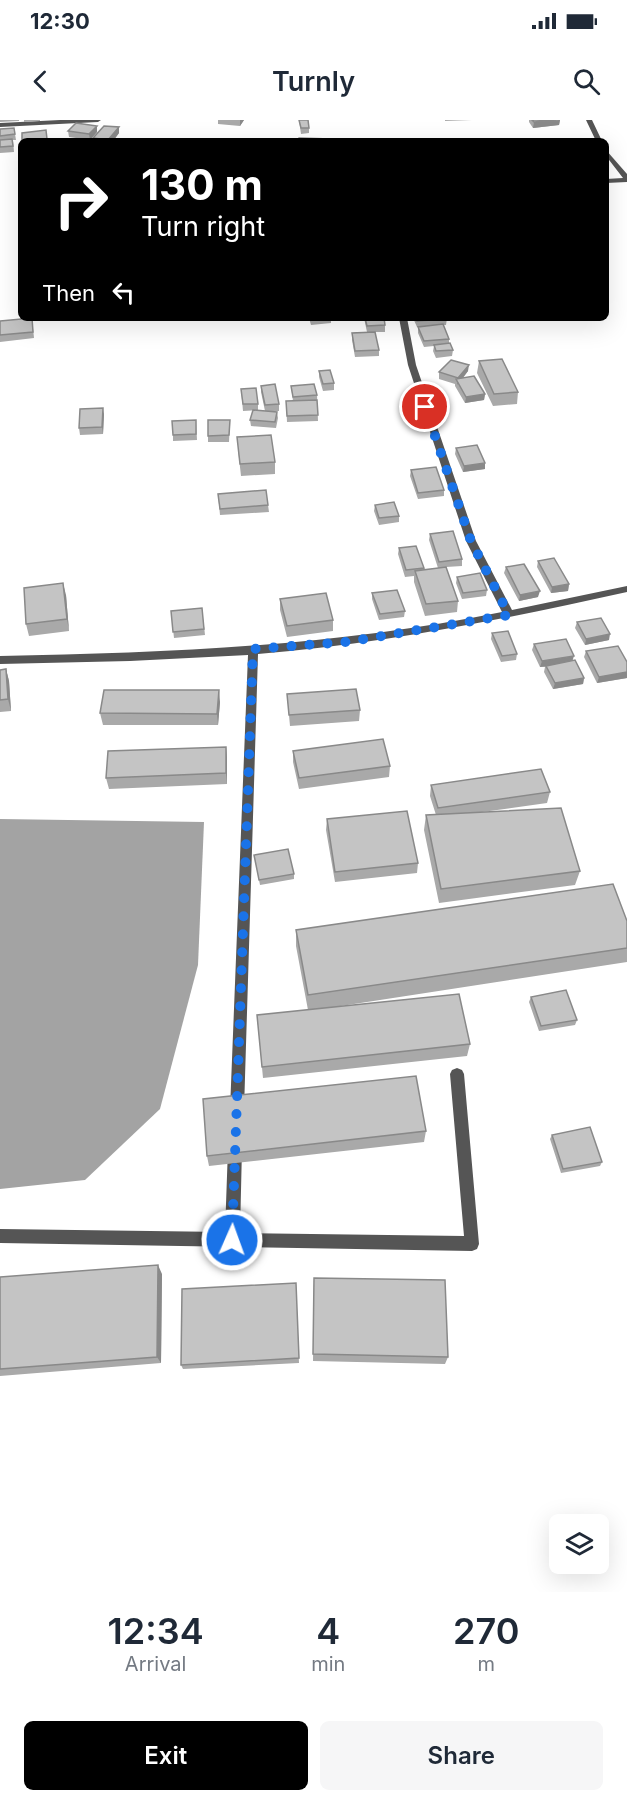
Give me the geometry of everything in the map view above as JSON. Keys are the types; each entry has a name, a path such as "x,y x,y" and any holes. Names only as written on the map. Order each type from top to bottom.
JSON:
{"street":[{"path":"0,125 98,120"},
{"path":"589,120 598,138"},
{"path":"609,156 627,179"},
{"path":"609,181 627,179"},
{"path":"404,321 412,365 471,541 509,615"},
{"path":"0,660 142,657 346,642 509,615 627,589"},
{"path":"232,1240 253,649"},
{"path":"0,1236 472,1244 457,1074"}],"shaded area":[{"path":"0,819 204,822 198,965 160,1109 85,1180 0,1189"}],"building":[{"path":"299,120 308,120 309,128 301,128"},
{"path":"532,120 556,120 534,122"},
{"path":"76,123 97,126 89,134 68,131"},
{"path":"104,126 119,127 110,138 93,138"},
{"path":"14,128 15,134 0,136 0,129"},
{"path":"46,130 47,138 22,138 22,133"},
{"path":"12,139 13,146 0,147 0,140"},
{"path":"0,321 32,321 33,332 0,335"},
{"path":"366,321 384,321 385,325 367,326"},
{"path":"443,324 449,339 424,341 418,327"},
{"path":"375,332 379,350 355,351 352,333"},
{"path":"450,343 453,350 436,351 434,345"},
{"path":"502,359 518,392 494,394 479,361"},
{"path":"451,360 469,365 458,378 439,372"},
{"path":"330,370 334,383 323,384 319,371"},
{"path":"474,376 485,394 466,397 456,379"},
{"path":"275,384 279,404 265,405 261,386"},
{"path":"314,384 317,395 293,397 291,386"},
{"path":"256,388 258,404 243,404 241,389"},
{"path":"317,400 318,415 287,416 286,401"},
{"path":"103,408 102,427 79,428 80,409"},
{"path":"253,410 277,412 275,422 250,420"},
{"path":"196,420 196,434 173,435 172,421"},
{"path":"208,420 230,420 229,435 208,436"},
{"path":"271,435 275,462 240,464 237,437"},
{"path":"477,445 485,463 464,466 456,448"},
{"path":"436,467 444,490 418,493 411,470"},
{"path":"266,490 268,505 220,509 218,494"},
{"path":"394,502 399,516 379,518 375,505"},
{"path":"453,531 462,559 439,562 430,534"},
{"path":"416,546 424,568 406,570 399,548"},
{"path":"554,558 569,584 552,587 538,561"},
{"path":"524,564 540,591 520,595 506,567"},
{"path":"446,567 458,601 426,604 415,571"},
{"path":"480,573 487,590 463,593 457,577"},
{"path":"63,583 67,619 26,624 24,588"},
{"path":"397,590 405,611 380,614 372,593"},
{"path":"326,593 333,620 287,626 280,599"},
{"path":"202,608 204,629 173,632 171,611"},
{"path":"601,618 610,634 586,639 577,622"},
{"path":"508,631 517,654 502,656 492,633"},
{"path":"566,639 574,656 542,661 534,644"},
{"path":"618,646 627,662 627,672 599,677 586,651"},
{"path":"575,660 584,678 555,683 546,666"},
{"path":"6,669 8,699 0,700 0,670"},
{"path":"356,689 360,710 289,715 287,694"},
{"path":"104,690 219,690 217,714 100,713"},
{"path":"383,739 390,766 299,778 293,751"},
{"path":"226,747 226,773 106,778 108,751"},
{"path":"541,769 550,792 438,808 431,785"},
{"path":"561,808 580,871 441,889 426,815"},
{"path":"407,811 418,863 335,872 327,819"},
{"path":"288,849 294,874 259,880 254,855"},
{"path":"613,884 627,921 627,948 308,995 296,930"},
{"path":"566,990 577,1020 541,1026 531,997"},
{"path":"459,994 470,1044 262,1067 257,1015"},
{"path":"416,1076 426,1131 207,1156 203,1099"},
{"path":"590,1127 602,1162 563,1169 552,1135"},
{"path":"158,1265 157,1357 0,1369 0,1277"},
{"path":"314,1278 445,1280 448,1357 313,1354"},
{"path":"296,1283 299,1358 181,1365 182,1289"}],"route":[{"path":"232,1240 253,649 346,642 509,615 471,541 425,407"}]}
